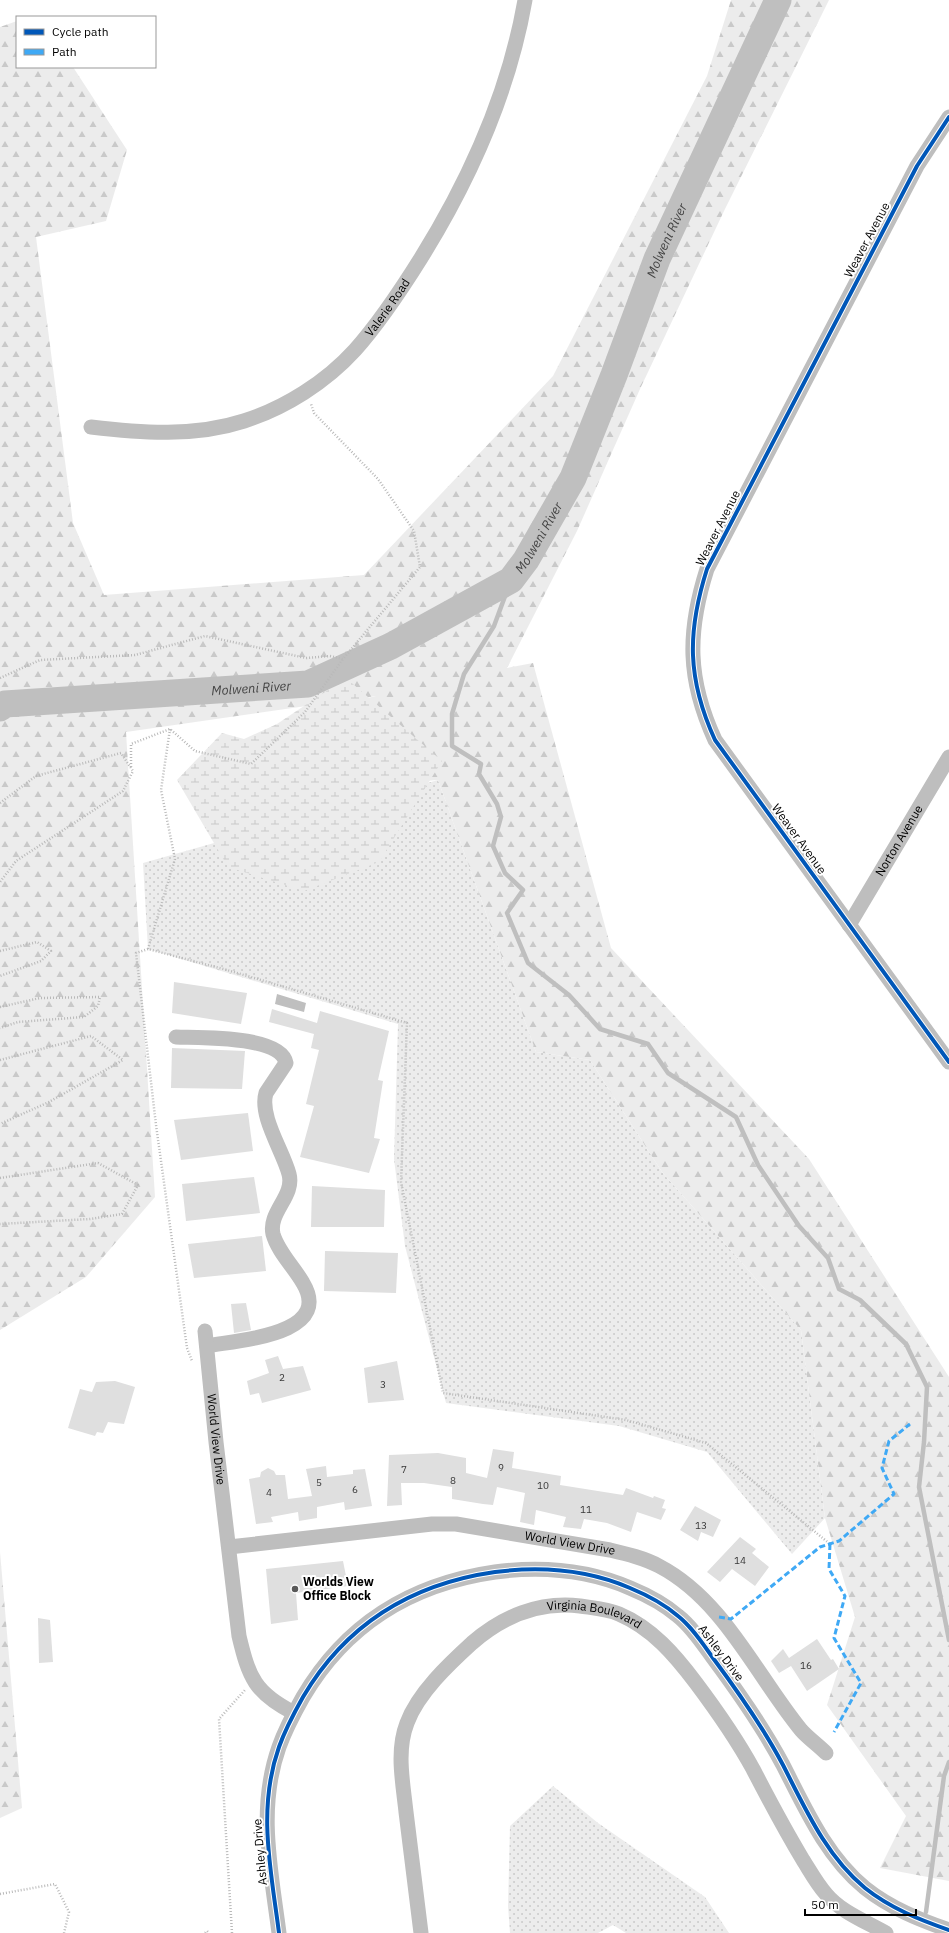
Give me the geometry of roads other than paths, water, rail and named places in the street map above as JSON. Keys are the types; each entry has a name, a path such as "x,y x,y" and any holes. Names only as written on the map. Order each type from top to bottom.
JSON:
{"street":[{"name":"Valerie Road","path":"91,427 154,432 186,432 243,422 280,406 312,386 355,350 382,317 411,274 450,209 471,169 494,111 508,68 525,0"},
{"name":"Weaver Avenue","path":"949,117 917,166 711,562 698,598 693,627 692,658 696,683 707,722 715,740 949,1062"},
{"name":"Norton Avenue","path":"849,925 949,757"},
{"path":"176,1037 236,1040 266,1045 276,1049 284,1057 286,1063 266,1093 264,1099 266,1114 290,1175 289,1189 276,1214 273,1232 281,1251 303,1282 310,1300 307,1313 303,1318 290,1327 261,1336 207,1346"},
{"name":"World View Drive","path":"205,1331 239,1636 248,1669 256,1684 277,1704 294,1713"},
{"name":"World View Drive","path":"229,1547 432,1524 464,1525 610,1550 635,1556 659,1566 699,1595 719,1617 802,1730 826,1753"},
{"name":"Ashley Drive","path":"279,1933 266,1830 271,1775 279,1746 294,1713 320,1671 338,1649 373,1618 415,1593 465,1577 510,1570 558,1570 598,1577 630,1588 659,1602 680,1617 696,1635 748,1705 768,1737 816,1829 840,1862 865,1888 903,1912 949,1930"},
{"name":"Virginia Boulevard","path":"421,1933 401,1756 402,1737 411,1713 419,1700 456,1658 484,1633 514,1615 535,1608 574,1605 606,1609 620,1614 658,1638 680,1662 727,1724 752,1768 778,1819 826,1894 835,1904 886,1933"}],"waterway":[{"name":"Molweni River","path":"0,708 5,704 308,684 391,646 511,580 526,560 573,478 614,375 657,259 778,0"},
{"path":"511,580 494,626 464,674 452,714 452,746 481,764 479,774 497,804 501,817 493,846 505,873 523,890 507,913 528,963 569,995 600,1029 648,1044 668,1073 736,1117 758,1165 799,1226 828,1258 839,1289 860,1300 906,1344 927,1387 924,1442 919,1487 949,1640"},
{"path":"926,1912 944,1776 949,1762"}],"place":[{"name":"Worlds View Office Block","path":"295,1589"}]}
